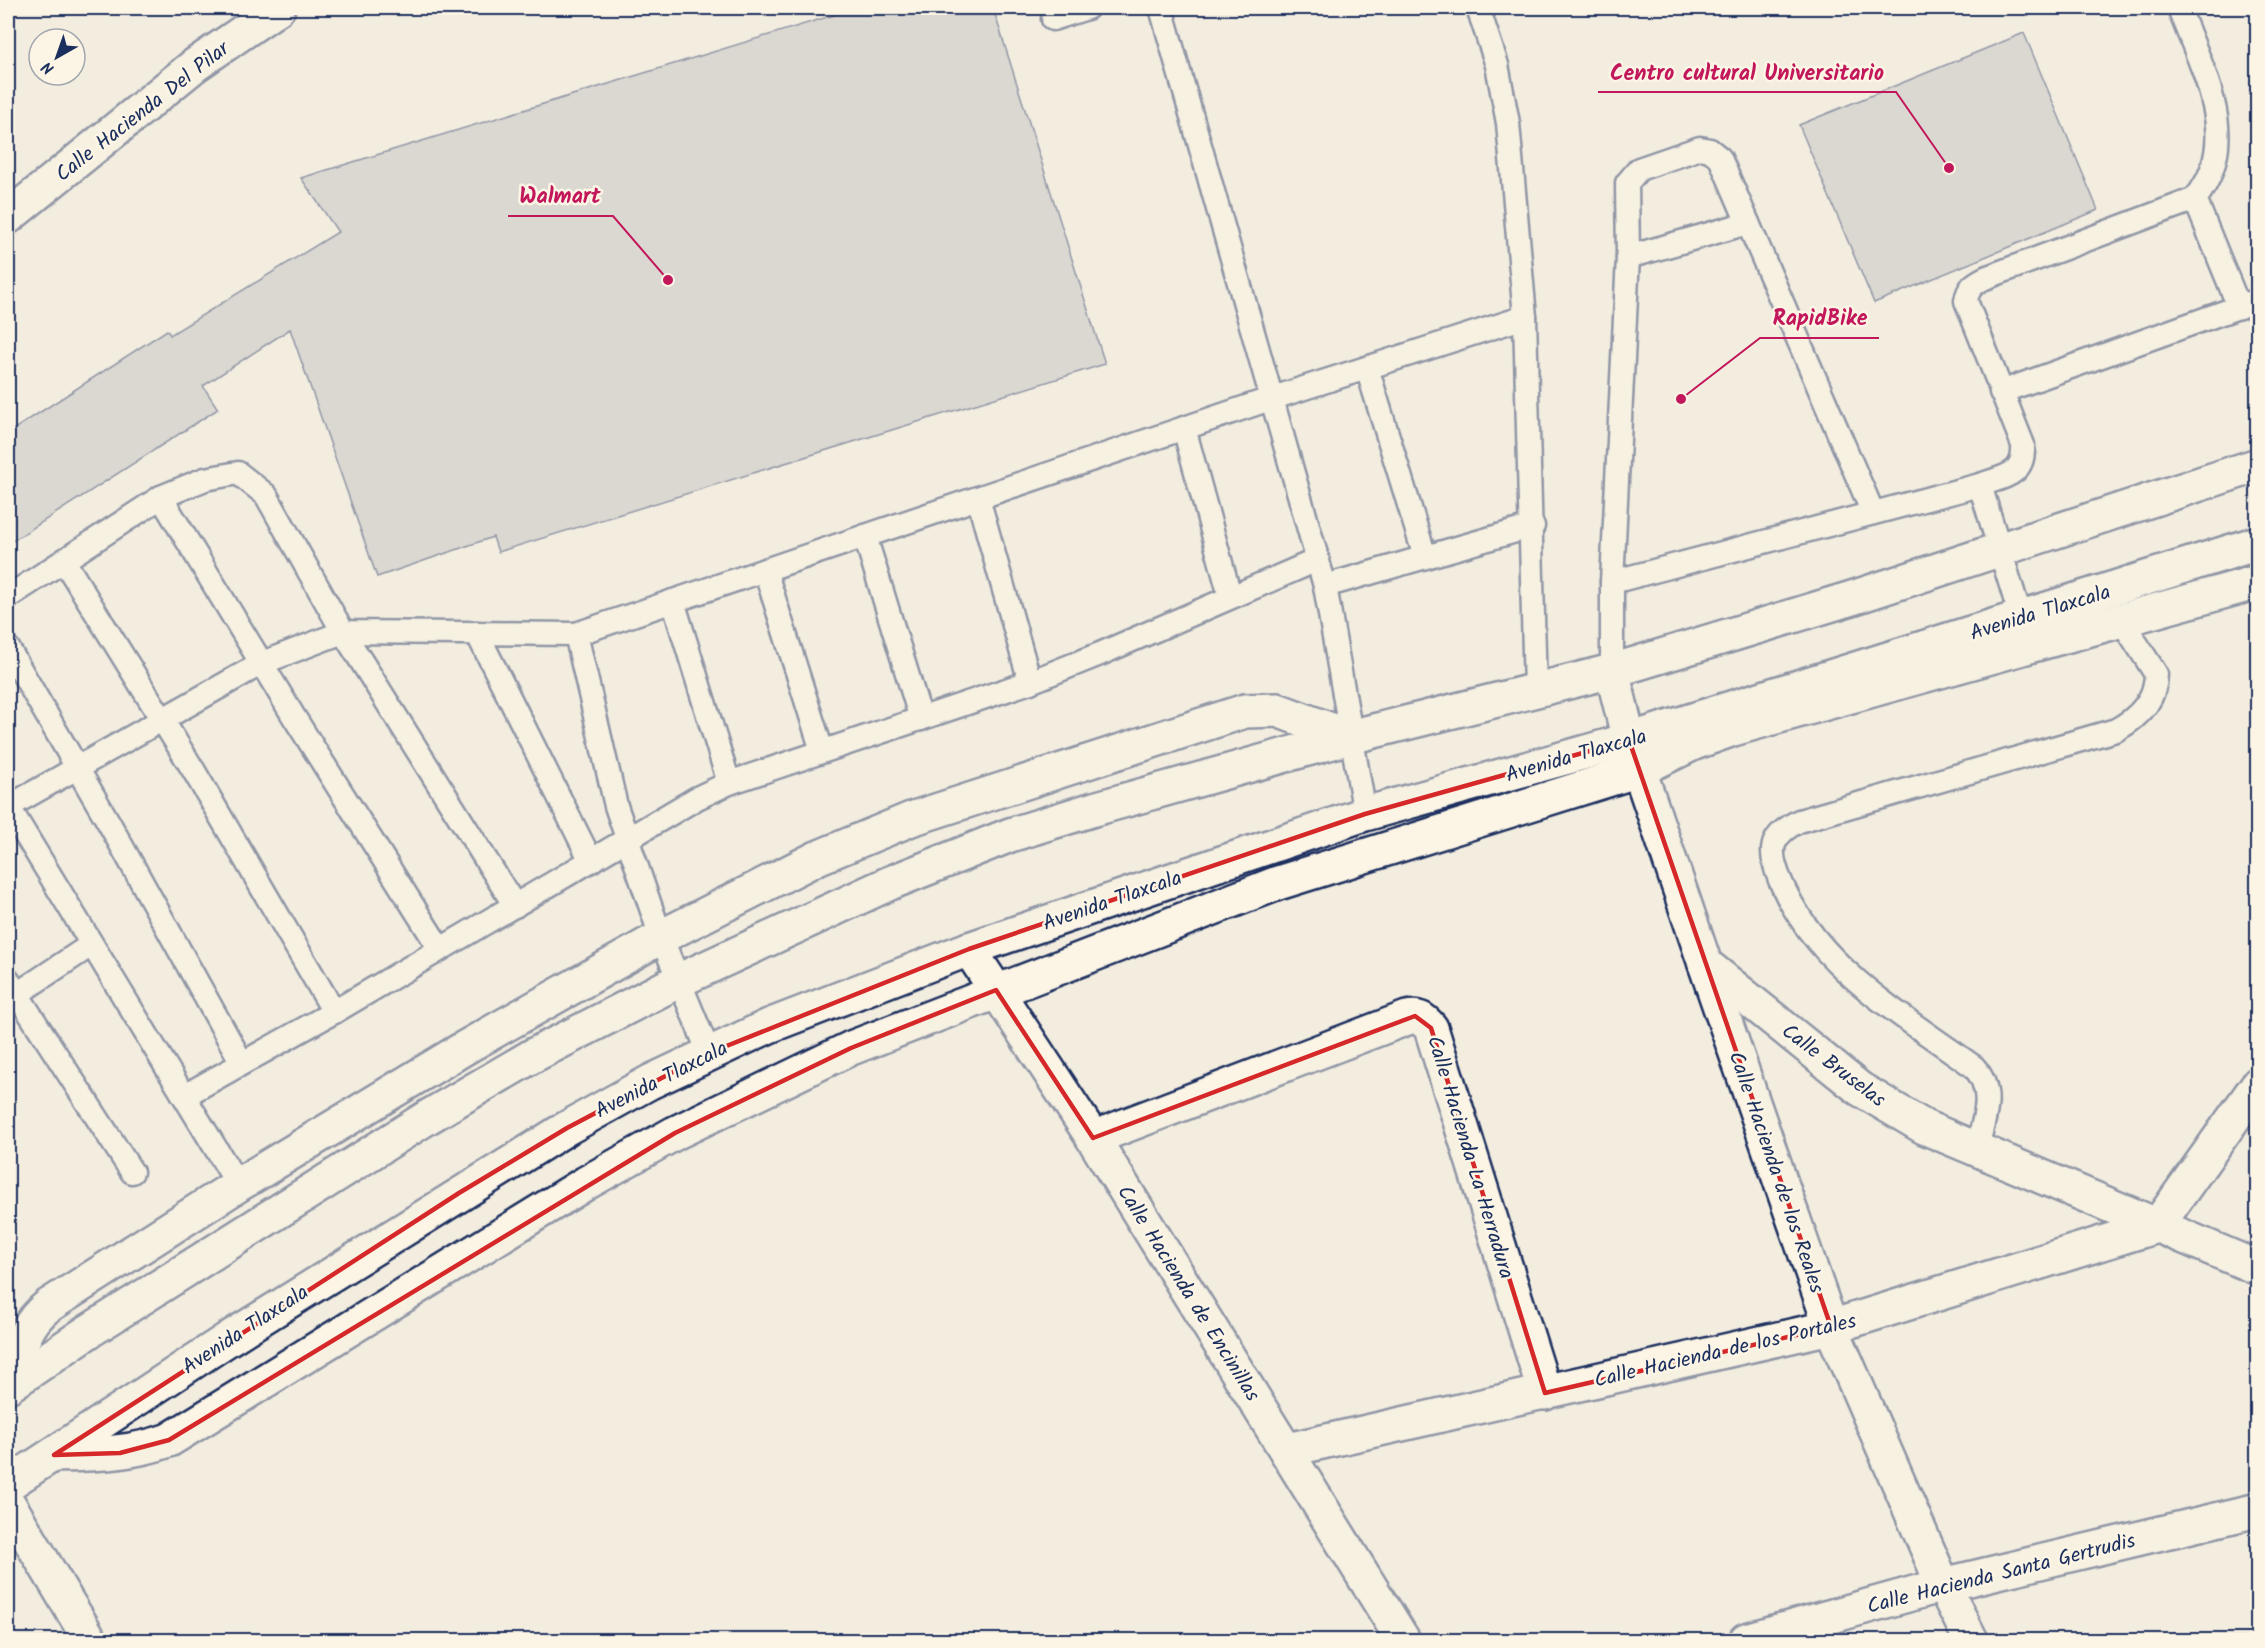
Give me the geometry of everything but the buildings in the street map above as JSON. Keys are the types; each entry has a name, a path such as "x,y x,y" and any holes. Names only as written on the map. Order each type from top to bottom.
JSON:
{"street":[{"name":"Calle Hacienda Del Pilar","path":"8,217 195,65 278,8"},
{"path":"8,1386 86,1333 428,1117 534,1055 680,980 890,883 1010,835 1094,809 1350,737 1612,671 1999,550 2258,465"},
{"name":"Avenida Tlaxcala","path":"54,1455 120,1453 144,1449 169,1440 576,1190 675,1133 850,1048 1278,883 1634,755 2021,618 2258,543"},
{"name":"Avenida Tlaxcala","path":"8,1484 228,1339 567,1128 709,1053 853,992 969,949 1365,814 1694,743 1733,729 2258,582"},
{"path":"1612,671 1634,755 1705,964"},
{"path":"8,1386 26,1329 35,1316 237,1185 466,1047 662,937 817,858 911,819 1220,717 1262,708 1277,710 1350,737"},
{"name":"Calle Hacienda de Encinillas","path":"969,949 1093,1138 1287,1450 1402,1641"},
{"name":"Calle Bruselas","path":"1705,964 1860,1089 1924,1127 1976,1151 2258,1268"},
{"name":"Calle Hacienda de los Reales","path":"1705,964 1831,1327 1943,1585 1971,1641"},
{"name":"Calle Hacienda La Herradura","path":"1093,1138 1407,1018 1415,1016 1423,1019 1431,1028 1545,1393"},
{"path":"2157,1226 2258,1084"},
{"name":"Calle Hacienda de los Portales","path":"1287,1450 1831,1327 2157,1226"},
{"path":"8,1503 90,1641"},
{"name":"Calle Hacienda Santa Gertrudis","path":"1746,1641 1943,1585 2258,1510"}],"lane":[{"path":"1053,19 1087,8"},
{"path":"1161,8 1325,586 1365,814"},
{"path":"1478,8 1497,65 1508,123 1525,317 1533,526 1535,690"},
{"path":"1612,582 1980,485 2014,473 2022,464 2023,445 1966,301 1967,293 1973,284 2195,199 2211,175 2219,144 2218,116 2179,8"},
{"path":"1612,671 1612,582 1628,256 1628,183 1632,174 1639,169 1700,148 1710,150 1720,158 1873,513"},
{"path":"2001,392 2248,303 2195,199"},
{"path":"1628,256 1748,223"},
{"path":"237,1185 8,807 262,663 343,632 430,630 477,633 576,633 1273,398 1525,317"},
{"path":"1367,368 1425,557"},
{"path":"1184,428 1230,596"},
{"path":"8,597 161,497 205,479 238,473 266,495 343,632 515,906"},
{"path":"1980,485 2021,618"},
{"path":"161,497 440,950"},
{"path":"978,498 1030,681"},
{"path":"1325,586 1533,526"},
{"path":"865,536 921,719"},
{"path":"184,1096 440,950 697,798 729,783 1030,681 1100,654 1317,560"},
{"path":"64,561 163,721 334,1011"},
{"path":"765,570 822,751"},
{"path":"674,601 729,783"},
{"path":"1976,1151 1988,1097 1983,1077 1974,1067 1858,983 1836,964 1818,943 1787,896 1774,865 1772,848 1776,837 1799,821 2116,730 2129,723 2152,698 2156,674 2122,621"},
{"path":"477,633 591,861"},
{"path":"576,633 616,806 662,937 709,1053"},
{"path":"8,648 242,1063"},
{"path":"91,945 11,992 132,1172"}],"highlighted area":[{"path":"1629,740 1831,1327 1545,1393 1431,1028 1415,1016 1093,1138 996,990 851,1048 675,1133 169,1440 120,1453 54,1455 459,1193 567,1128 709,1053 969,949 1365,814"}],"place":[{"name":"Centro cultural Universitario","path":"1949,168"},
{"name":"Walmart","path":"668,280"},
{"name":"RapidBike","path":"1681,399"}]}
